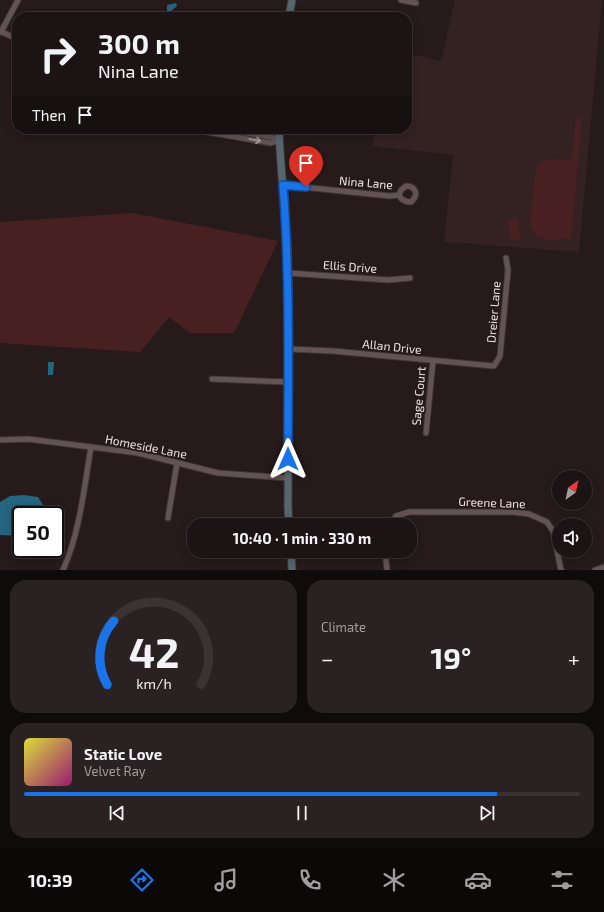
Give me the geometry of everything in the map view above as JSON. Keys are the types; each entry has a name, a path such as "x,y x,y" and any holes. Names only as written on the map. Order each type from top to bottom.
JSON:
{"main road":[{"path":"290,12 292,0"},
{"path":"279,134 288,273 289,518"},
{"path":"291,558 292,570"}],"street":[{"path":"12,37 0,32 18,0"},
{"path":"401,0 416,3"},
{"path":"219,134 272,143 280,140"},
{"path":"258,134 271,136 280,140"},
{"name":"Nina Lane","path":"283,185 390,196 399,195"},
{"name":"Dreier Lane","path":"494,366 500,356 508,270 506,258"},
{"name":"Ellis Drive","path":"288,273 388,280 410,278"},
{"name":"Allan Drive","path":"288,349 333,351 494,366"},
{"name":"Sage Court","path":"426,433 432,361"},
{"path":"212,379 288,382"},
{"name":"Homeside Lane","path":"0,440 28,439 138,453 218,473 288,478"},
{"path":"63,570 68,560 76,530 91,447"},
{"path":"168,518 177,463"},
{"name":"Greene Lane","path":"394,518 396,516 409,512 512,512 529,514 547,522 553,531 561,570"},
{"path":"386,558 387,570"},
{"path":"595,570 604,567"}],"shaded area":[{"path":"455,0 602,0 579,252 444,242 453,155 372,146 374,134 412,134 412,54 441,61"},
{"path":"576,117 582,117 571,239 547,240 536,235 530,224 537,166 545,160 554,159 572,161"},
{"path":"132,213 278,241 234,333 190,333 169,317 140,352 0,343 0,222"},
{"path":"517,218 521,240 511,240 507,220"}],"water":[{"path":"176,3 177,6 171,12 166,12 167,5"},
{"path":"48,362 54,362 53,375 48,375"},
{"path":"24,495 38,497 43,506 12,506 12,536 0,535 0,502 10,496"}],"route":[{"path":"288,459 289,320 287,241 283,185 306,187"}]}
